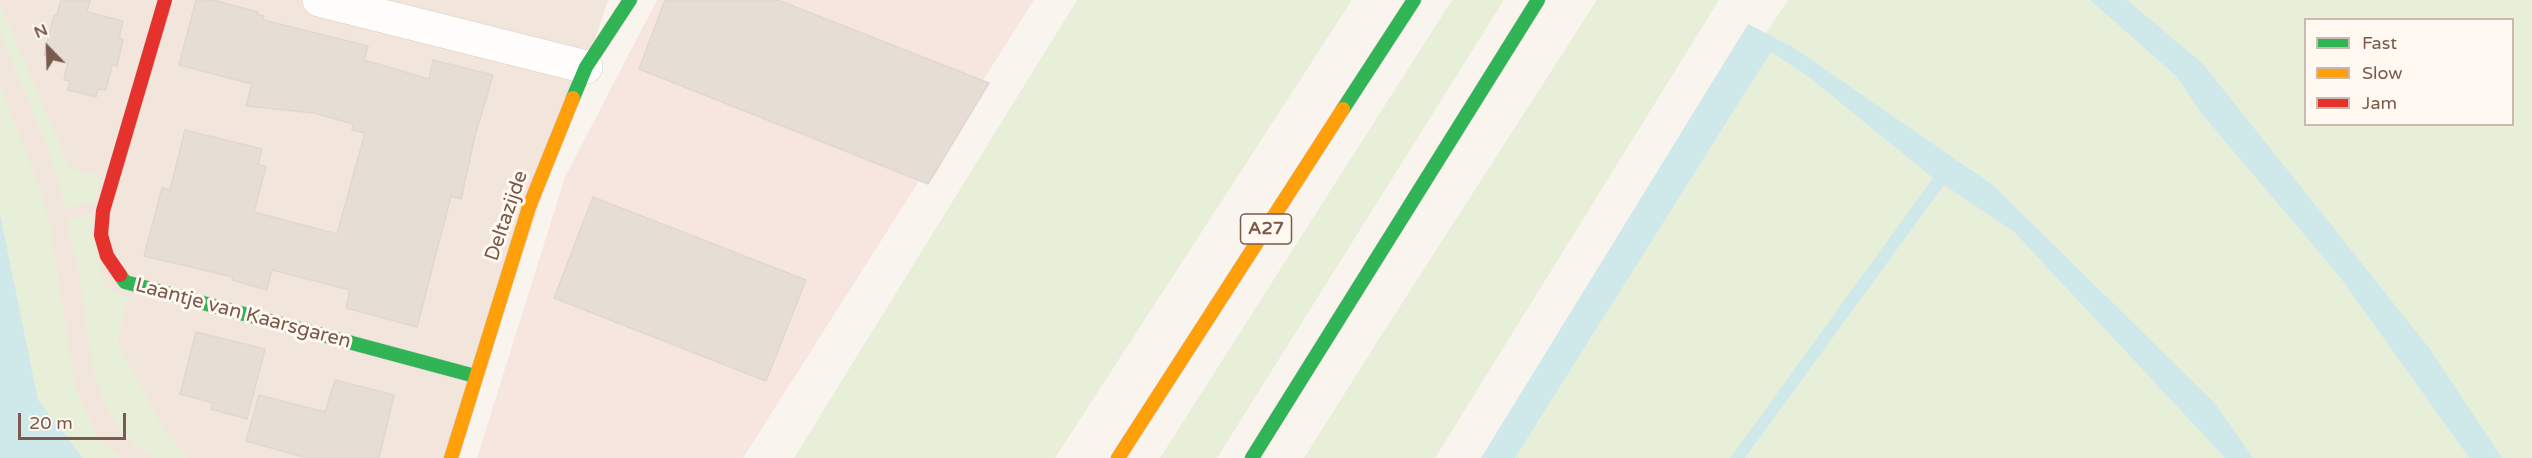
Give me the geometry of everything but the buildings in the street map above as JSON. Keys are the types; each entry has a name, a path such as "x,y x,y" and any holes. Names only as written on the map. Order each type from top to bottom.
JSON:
{"main road":[{"name":"Laantje van Kaarsgaren","path":"165,0 103,211 101,235 107,256 125,282 475,376"},
{"name":"Deltazijde","path":"451,458 528,207 586,67 630,0"},
{"name":"A27","path":"1118,458 1414,0"},
{"path":"1252,458 1538,0"}],"street":[{"path":"319,0 586,67"}],"shaded area":[{"path":"0,0 608,0 454,458 0,458"},
{"path":"657,0 1034,0 743,458 477,458 565,177"}],"green space":[{"path":"1077,0 1352,0 1055,458 794,458"},
{"path":"1452,0 1504,0 1217,458 1160,458"},
{"path":"1597,0 1719,0 1435,458 1304,458 1379,339"},
{"path":"1788,0 2090,0 2177,77 2200,112 2339,276 2469,458 2253,458 2215,403 1993,185 1793,47 1766,33"},
{"path":"2118,0 2532,0 2532,458 2488,458"},
{"path":"0,3 70,169 101,176 94,202 66,208 51,158 0,32"},
{"path":"1771,52 1810,78 1934,178 1730,458 1515,458"},
{"path":"0,85 38,184 49,220 74,380 82,405 99,439 121,458 83,458 38,400 0,215"},
{"path":"1944,185 2014,232 2225,458 1745,458"},
{"path":"92,215 90,225 105,286 111,291 128,297 117,341 163,429 188,458 153,458 134,444 118,427 105,403 93,367 78,270 67,219"}],"water":[{"path":"2090,0 2127,0 2203,64 2429,348 2502,458 2469,458 2339,276 2200,112 2177,77"},
{"path":"1748,24 1793,47 1993,185 2215,403 2253,458 2225,458 2014,232 1944,185 1745,458 1730,458 1933,178 1810,78 1771,52 1515,458 1481,458"},
{"path":"0,215 38,400 83,458 0,458"}],"traffic: fast":[{"path":"573,98 586,67 630,0"},
{"path":"1343,109 1414,0"},
{"path":"1252,458 1538,0"},
{"path":"120,275 125,282 475,376"}],"traffic: slow":[{"path":"451,458 529,207 573,98"},
{"path":"1118,458 1343,109"}],"traffic: jam":[{"path":"120,275 107,256 101,235 103,211 165,0"}]}
